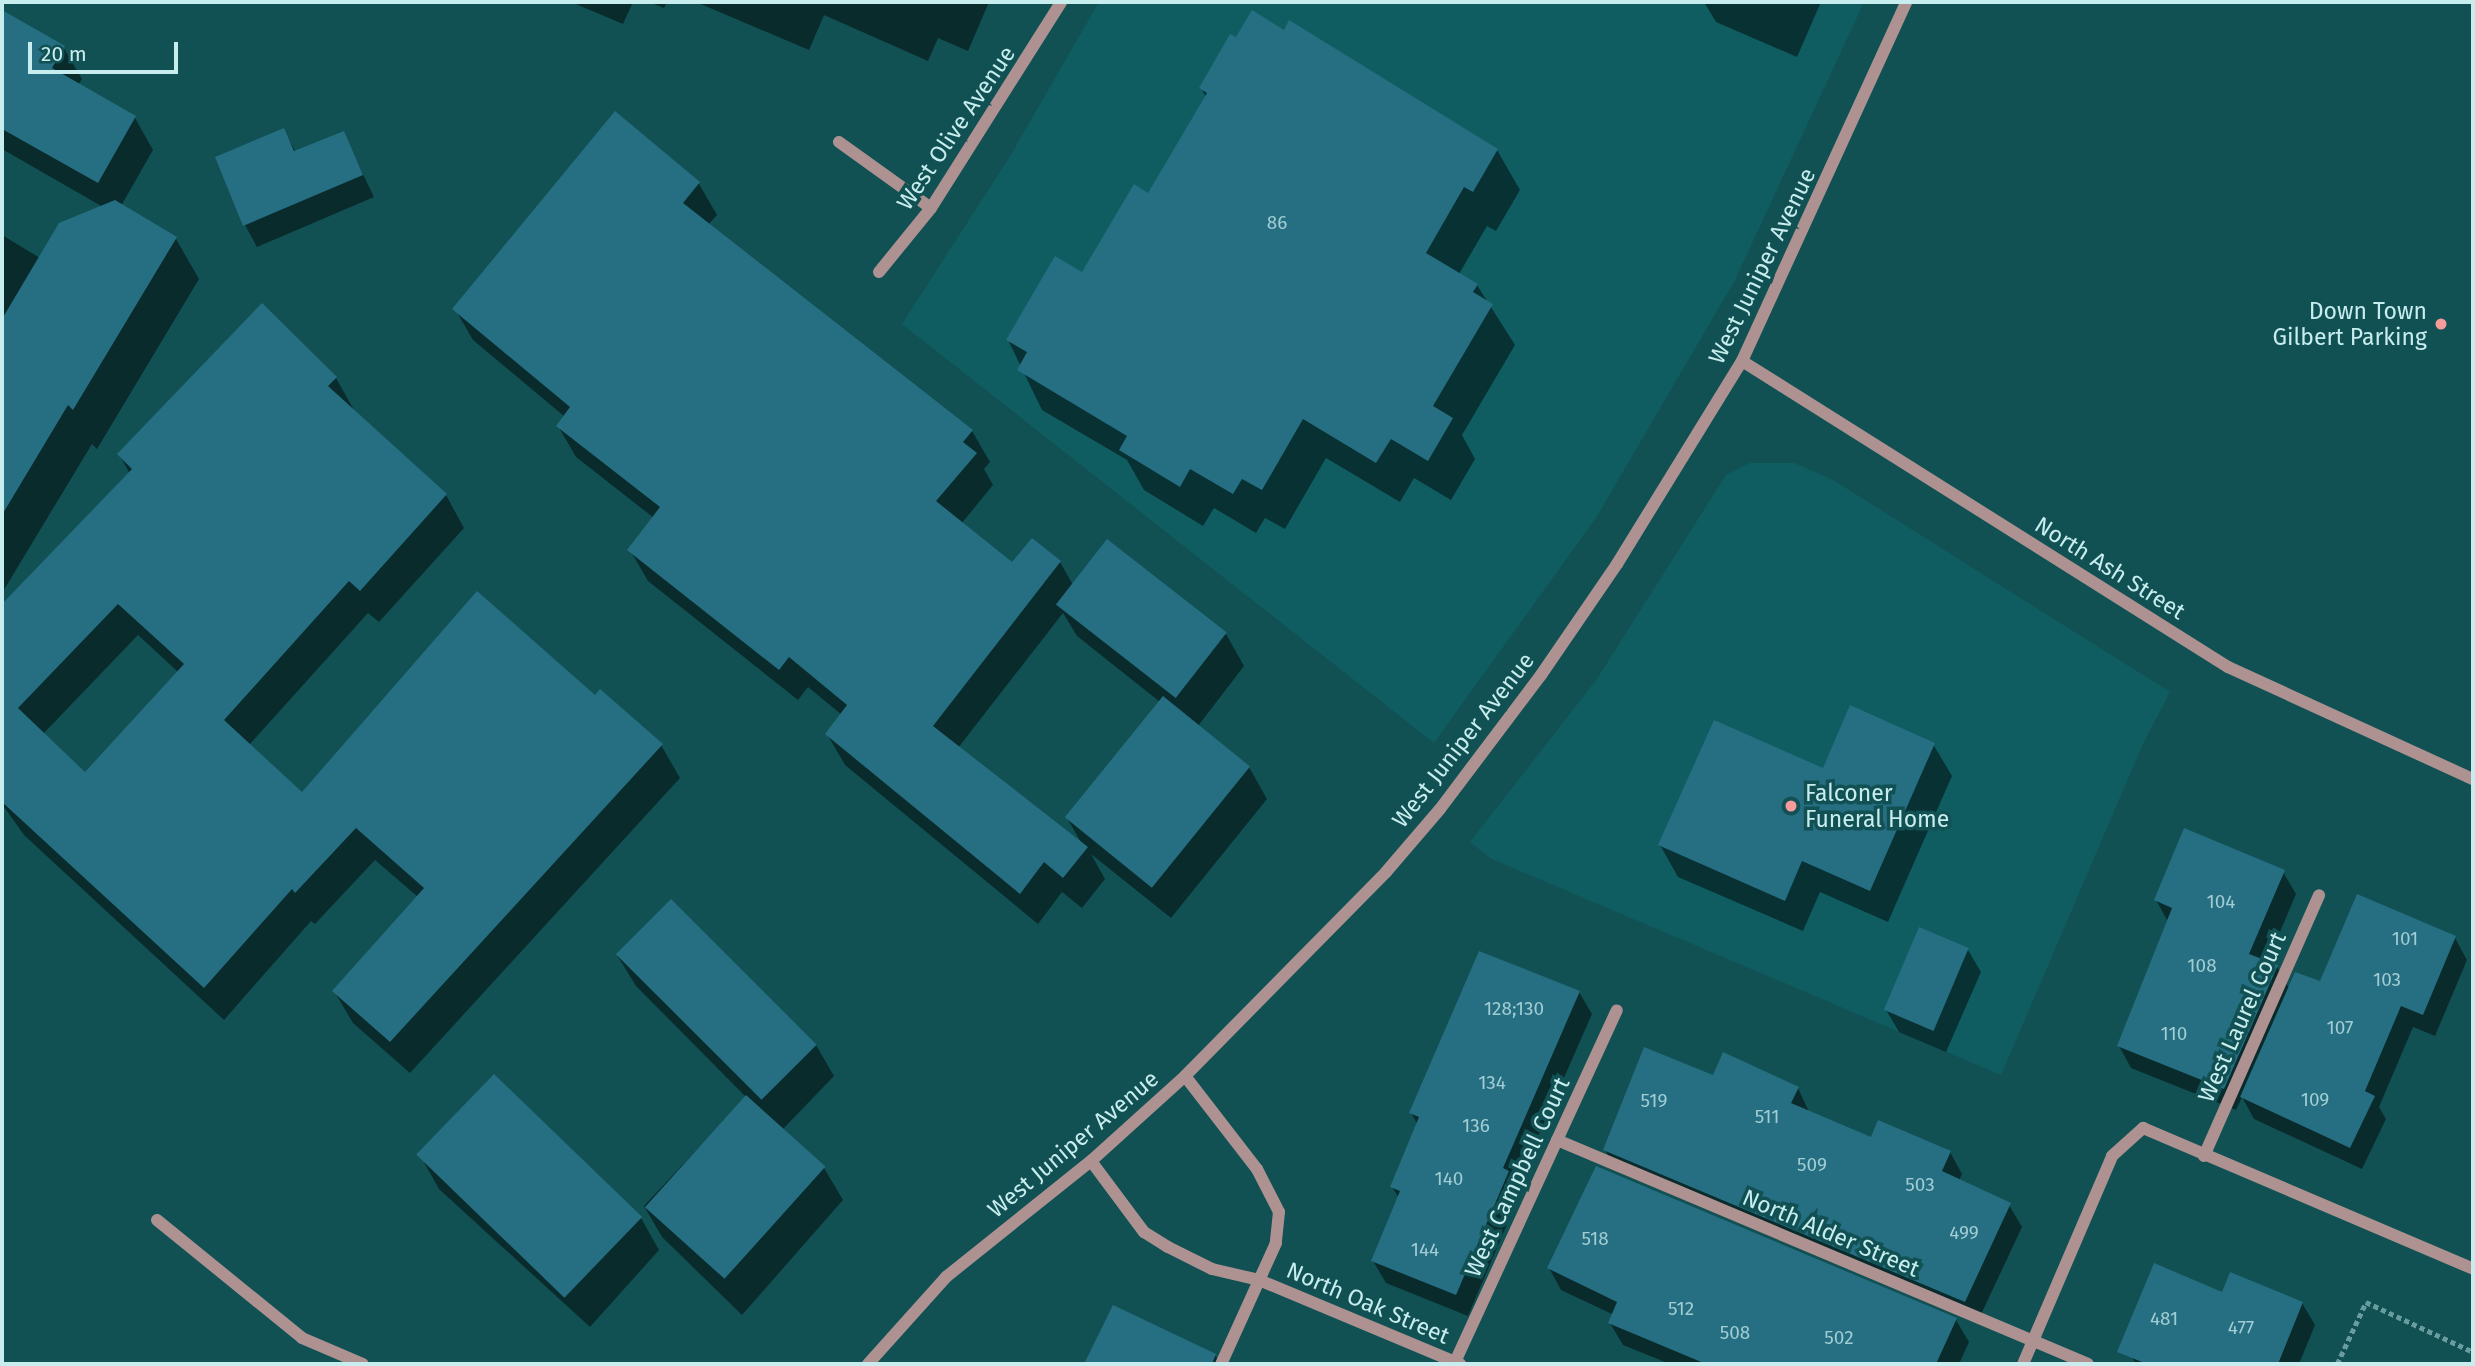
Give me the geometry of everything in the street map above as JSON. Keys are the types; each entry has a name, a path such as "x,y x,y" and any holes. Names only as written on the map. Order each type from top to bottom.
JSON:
{"street":[{"name":"West Olive Avenue","path":"879,272 931,208 1061,2"},
{"name":"West Juniper Avenue","path":"868,1364 946,1277 1091,1161 1185,1076 1387,873 1440,808 1541,675 1617,565 1742,361 1906,2"},
{"path":"839,142 931,208"},
{"name":"North Ash Street","path":"1742,361 2228,667 2473,779"},
{"name":"West Laurel Court","path":"2204,1156 2319,895"},
{"name":"West Campbell Court","path":"1458,1363 1617,1010"},
{"name":"North Oak Street","path":"1185,1076 1257,1169 1279,1212 1276,1243 1259,1280"},
{"path":"2023,1364 2112,1156 2143,1128 2473,1269"},
{"name":"North Alder Street","path":"1557,1140 2088,1364"},
{"name":"North Oak Street","path":"1091,1161 1144,1232 1212,1269 1259,1280 1458,1363"},
{"path":"158,1220 302,1338 363,1364"},
{"path":"1221,1364 1259,1280"}],"path":[{"path":"2337,1364 2366,1301 2473,1352"}],"shaded area":[{"path":"1099,2 1864,2 1735,280 1597,516 1434,743 902,324 1009,158"},
{"path":"1750,463 1794,463 1833,480 2170,692 2142,746 2001,1075 1492,859 1470,842 1597,679 1726,475"}],"building":[{"path":"2,10 65,46 52,68 136,116 98,183 2,129"},
{"path":"1252,10 1284,30 1289,20 1498,149 1473,192 1464,187 1426,253 1478,284 1473,292 1493,304 1433,406 1453,418 1428,461 1391,439 1376,463 1303,419 1262,490 1242,479 1233,494 1190,469 1180,487 1119,450 1127,436 1017,370 1027,352 1006,340 1055,256 1082,272 1134,184 1148,193 1207,93 1199,88 1230,34 1236,37"},
{"path":"615,111 700,182 683,203 973,430 963,442 977,453 936,501 1012,562 1032,538 1061,561 933,726 1088,847 1063,878 1044,862 1020,894 825,734 847,705 789,657 779,670 627,550 660,507 556,426 570,407 452,309"},
{"path":"284,128 294,151 344,131 363,175 243,226 215,157"},
{"path":"115,200 177,237 73,410 68,405 2,515 2,319 59,223"},
{"path":"262,303 337,377 328,386 447,494 360,591 349,581 224,720 302,792 477,591 595,695 600,689 663,744 390,1042 332,991 424,888 356,828 295,893 292,889 204,988 2,802 2,604 132,469 117,454","holes":["118,604 184,664 85,772 18,708"]},
{"path":"1107,539 1227,633 1176,698 1056,604"},
{"path":"1163,696 1250,766 1152,888 1065,817"},
{"name":"Falconer Funeral Home","path":"1850,705 1935,743 1870,891 1802,861 1785,901 1658,845 1714,720 1823,768"},
{"path":"2184,828 2285,870 2249,954 2278,965 2224,1089 2117,1046 2172,908 2154,900"},
{"path":"2357,894 2456,936 2423,1015 2401,1006 2365,1091 2375,1096 2350,1148 2240,1097 2295,972 2320,981"},
{"path":"671,899 817,1045 762,1100 616,954"},
{"path":"1919,927 1969,948 1934,1031 1884,1010"},
{"path":"1479,951 1580,991 1503,1168 1509,1171 1456,1295 1371,1261 1400,1191 1390,1187 1419,1117 1409,1113"},
{"path":"1644,1047 1713,1075 1723,1052 1799,1087 1791,1103 1871,1137 1878,1120 1951,1151 1942,1171 2011,1203 1965,1302 1603,1150"},
{"path":"494,1074 642,1217 564,1298 416,1155"},
{"path":"746,1095 826,1167 724,1279 645,1207"},
{"path":"1596,1166 1957,1318 1936,1364 1706,1364 1608,1323 1617,1302 1547,1268"},
{"path":"2154,1263 2222,1292 2230,1272 2303,1302 2278,1364 2147,1364 2117,1352"},
{"path":"1113,1305 1216,1354 1212,1364 1084,1364"}],"place":[{"name":"Down Town Gilbert Parking","path":"2441,324"},
{"name":"Falconer Funeral Home","path":"1791,806"}]}
